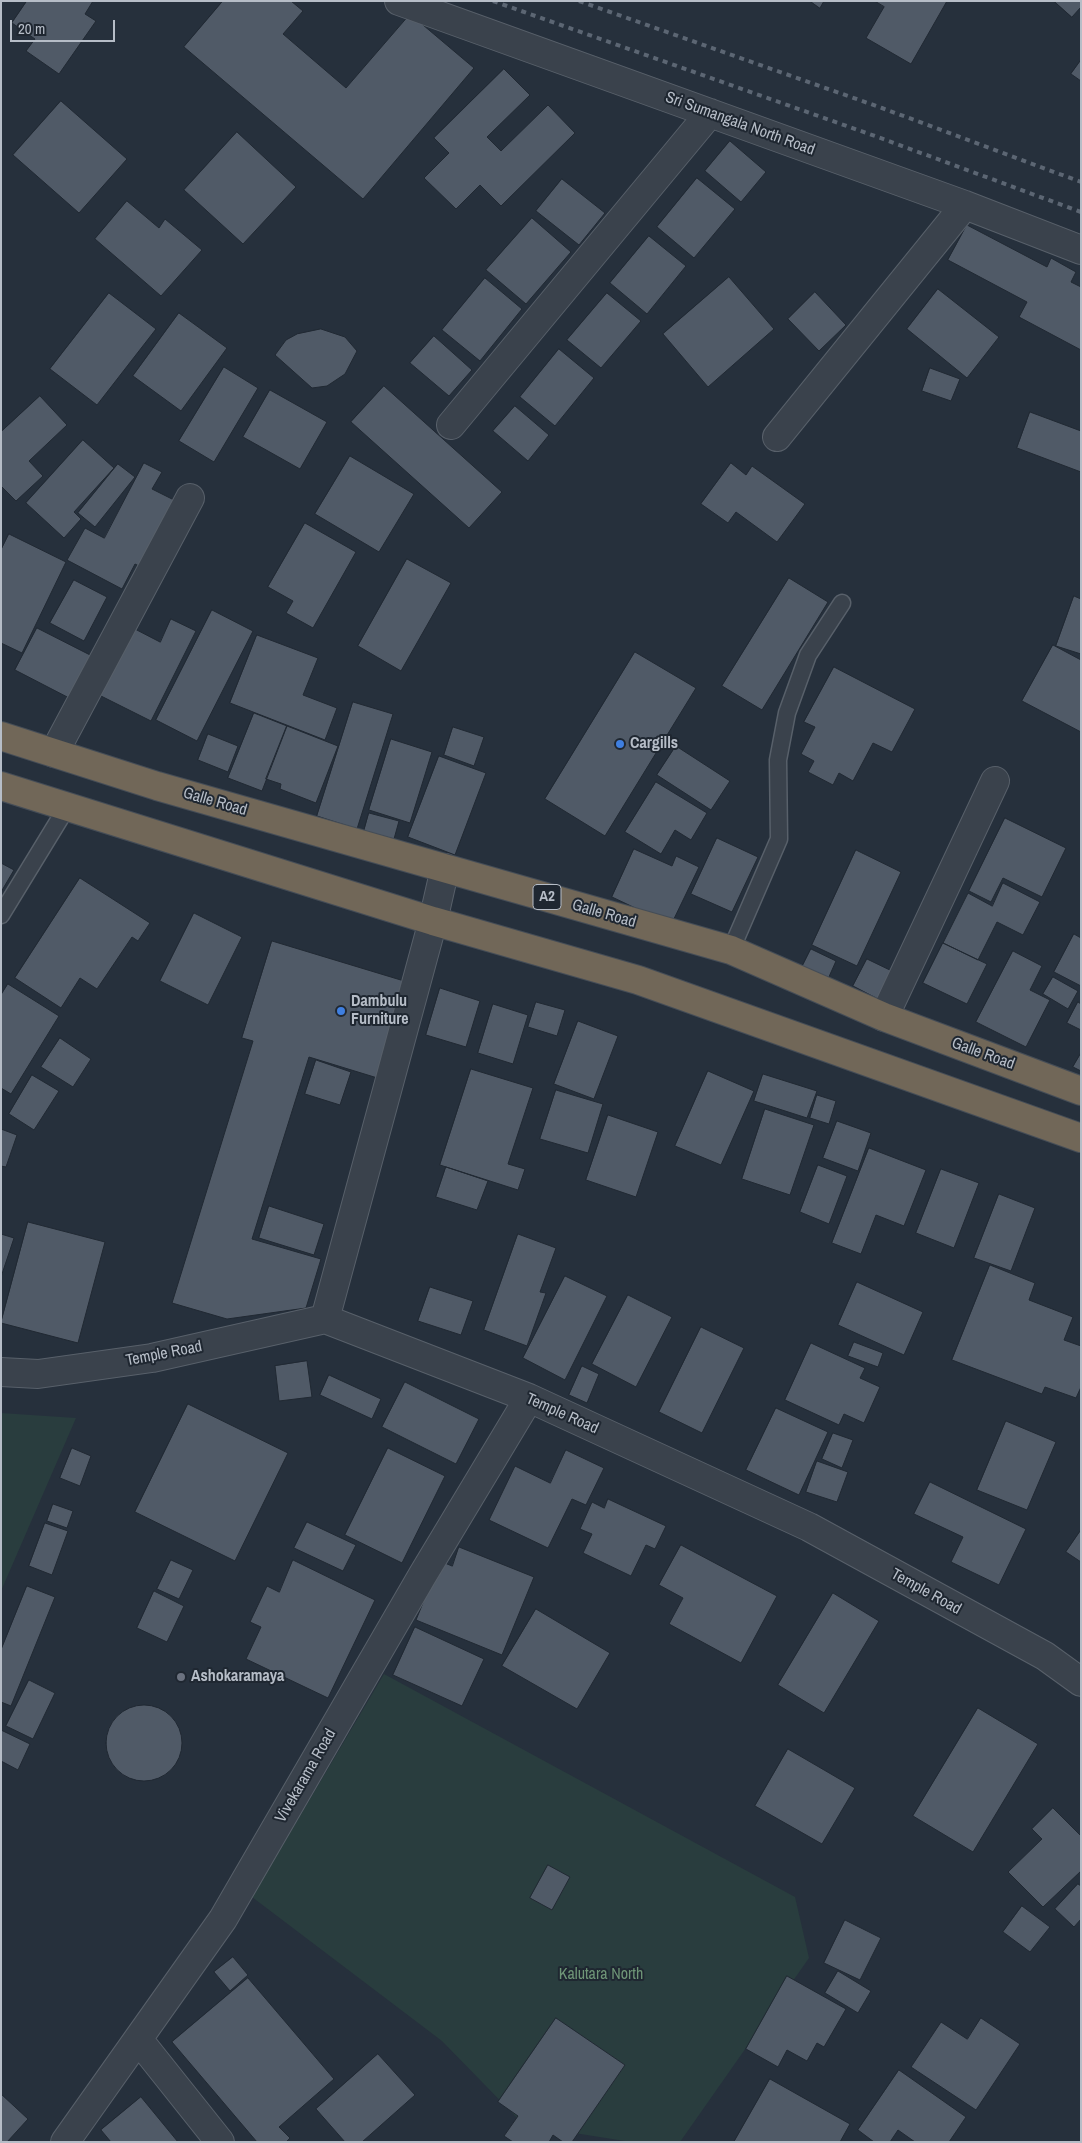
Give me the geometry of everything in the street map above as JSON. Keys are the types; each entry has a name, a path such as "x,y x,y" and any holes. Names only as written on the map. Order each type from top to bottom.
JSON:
{"highway":[{"name":"Galle Road","path":"1,736 156,786 731,950 884,1017 1081,1091"},
{"path":"1,786 434,921 638,980 1081,1138"}],"street":[{"name":"Sri Sumangala North Road","path":"399,1 965,205 1081,250"},
{"path":"451,425 710,113"},
{"path":"777,437 965,205"},
{"path":"54,754 190,498"},
{"path":"884,1017 995,781"},
{"path":"325,1319 434,921 445,868"},
{"name":"Temple Road","path":"1,1372 38,1374 152,1358 325,1319 529,1398 809,1527 1045,1656 1081,1682"},
{"name":"Vivekarama Road","path":"65,2142 223,1919 422,1576 529,1398"},
{"path":"138,2039 220,2142"}],"lane":[{"path":"731,950 778,839 778,760 787,712 808,655 842,603"},
{"path":"1,915 67,807"}],"green space":[{"path":"1,1413 76,1418 1,1591"},
{"name":"Kalutara North","path":"384,1674 795,1897 809,1958 680,2142 631,2142 524,2125 442,2041 252,1897"}],"building":[{"path":"27,1 93,1 85,14 96,21 59,74 26,51 35,39 12,23"},
{"path":"223,1 291,1 303,11 283,34 346,88 410,14 474,68 363,199 184,47"},
{"path":"810,1 824,1 820,8"},
{"path":"875,1 947,1 911,64 866,38 884,7"},
{"path":"1054,1 1081,1 1081,7 1072,17"},
{"path":"1081,60 1081,81 1071,74"},
{"path":"504,69 530,95 487,137 501,151 548,105 575,133 501,206 480,185 456,209 424,178 449,153 434,138"},
{"path":"61,101 127,159 79,213 13,155"},
{"path":"237,132 296,187 243,244 184,190"},
{"path":"730,141 766,172 741,202 705,171"},
{"path":"697,178 735,209 694,258 657,227"},
{"path":"562,179 605,213 579,245 536,211"},
{"path":"127,201 159,228 165,219 202,250 161,296 95,239"},
{"path":"532,218 571,252 526,304 486,270"},
{"path":"967,225 1047,267 1051,258 1076,272 1071,282 1081,287 1081,350 1019,317 1027,302 948,260"},
{"path":"649,236 686,266 647,314 610,283"},
{"path":"729,277 774,329 708,387 663,334"},
{"path":"485,278 522,309 480,361 442,330"},
{"path":"938,289 999,337 967,378 907,329"},
{"path":"815,292 846,325 819,351 788,319"},
{"path":"109,293 156,329 97,405 50,369"},
{"path":"607,293 641,321 601,368 567,340"},
{"path":"179,313 227,348 181,411 133,376"},
{"path":"321,329 345,337 357,351 345,374 327,386 312,388 275,355 286,340 297,334"},
{"path":"434,336 472,370 449,396 410,363"},
{"path":"559,349 594,378 555,426 520,397"},
{"path":"224,367 258,388 214,462 179,441"},
{"path":"930,368 960,379 951,401 922,391"},
{"path":"384,386 502,492 469,528 351,422"},
{"path":"270,390 327,422 300,469 243,437"},
{"path":"40,396 67,425 29,461 43,476 16,501 1,486 1,432"},
{"path":"515,406 549,435 528,461 493,431"},
{"path":"1030,412 1081,431 1081,472 1017,448"},
{"path":"83,440 114,468 74,512 81,519 64,538 26,503"},
{"path":"350,456 414,494 379,552 315,514"},
{"path":"144,463 162,472 152,489 178,502 143,568 135,564 122,589 67,560 85,528 104,538"},
{"path":"731,463 746,475 752,466 805,504 777,542 736,512 728,523 701,504"},
{"path":"118,464 135,477 95,527 78,513"},
{"path":"305,523 356,552 313,628 286,613 293,601 268,587"},
{"path":"9,534 66,562 22,653 1,643 1,550"},
{"path":"407,559 451,583 401,671 358,646"},
{"path":"789,578 828,602 762,710 722,686"},
{"path":"74,580 107,597 84,641 50,623"},
{"path":"1074,596 1081,599 1081,654 1056,646"},
{"path":"212,610 253,631 197,741 156,720"},
{"path":"171,619 196,631 151,721 99,695 133,628 160,642"},
{"path":"37,628 96,658 73,700 15,670"},
{"path":"257,635 318,658 303,695 337,708 325,740 230,703"},
{"path":"1053,645 1081,660 1081,732 1022,701"},
{"name":"Cargills","path":"635,652 696,688 605,836 545,799"},
{"path":"834,667 915,709 892,752 873,743 853,781 839,773 833,785 808,772 814,761 801,754 815,727 804,722"},
{"path":"353,702 393,714 357,829 317,816"},
{"path":"254,713 287,726 262,791 228,778"},
{"path":"287,726 338,746 316,803 280,789 281,784 266,779"},
{"path":"453,727 484,737 474,766 444,755"},
{"path":"208,734 238,746 228,772 198,760"},
{"path":"391,739 432,752 410,823 369,810"},
{"path":"676,746 730,781 711,810 657,775"},
{"path":"439,756 486,773 455,855 408,837"},
{"path":"656,782 707,813 691,840 675,830 661,854 625,832"},
{"path":"369,813 399,821 394,839 364,831"},
{"path":"1005,818 1066,848 1042,897 1003,878 991,902 969,891"},
{"path":"717,838 758,857 732,912 691,894"},
{"path":"634,849 672,866 676,856 699,867 671,925 612,897"},
{"path":"856,850 901,872 857,966 812,945"},
{"path":"1,863 14,870 1,892"},
{"path":"80,878 150,923 138,941 132,937 97,989 80,978 61,1008 15,978"},
{"path":"1003,883 1040,902 1023,935 997,922 978,960 943,943 968,893 992,906"},
{"path":"194,913 242,937 208,1005 160,981"},
{"path":"1074,934 1081,938 1081,986 1054,972"},
{"path":"272,941 414,984 384,1080 309,1057 252,1239 321,1259 306,1308 227,1319 172,1303 253,1041 242,1038"},
{"path":"943,943 987,964 967,1004 923,983"},
{"path":"811,949 836,961 828,979 802,967"},
{"path":"1013,951 1042,966 1030,990 1050,1000 1026,1047 976,1022"},
{"path":"867,959 894,972 880,1000 853,986"},
{"path":"1053,977 1078,991 1068,1009 1043,994"},
{"path":"8,984 59,1016 11,1094 1,1088 1,995"},
{"path":"440,988 480,1001 466,1047 426,1035"},
{"path":"536,1002 565,1010 557,1036 528,1027"},
{"path":"1078,1002 1081,1004 1081,1030 1067,1023"},
{"path":"493,1004 528,1015 513,1064 478,1053"},
{"path":"578,1021 618,1036 594,1099 554,1084"},
{"path":"60,1038 91,1059 73,1087 41,1067"},
{"path":"1081,1053 1081,1071 1073,1067"},
{"path":"316,1060 351,1072 340,1105 305,1094"},
{"path":"471,1069 533,1088 508,1164 525,1169 518,1190 440,1165"},
{"path":"708,1071 754,1091 721,1165 675,1146"},
{"path":"763,1074 817,1091 807,1118 754,1101"},
{"path":"32,1075 59,1091 34,1130 9,1114"},
{"path":"556,1090 603,1104 588,1153 540,1139"},
{"path":"817,1095 836,1101 829,1124 810,1118"},
{"path":"765,1109 814,1125 790,1195 742,1179"},
{"path":"608,1115 658,1132 636,1197 586,1180"},
{"path":"837,1121 871,1133 858,1171 823,1158"},
{"path":"1,1129 17,1135 6,1167 1,1166"},
{"path":"869,1148 926,1170 904,1226 876,1215 861,1254 832,1243"},
{"path":"818,1165 847,1176 829,1224 800,1212"},
{"path":"446,1167 488,1181 477,1210 436,1197"},
{"path":"941,1169 979,1183 954,1248 916,1233"},
{"path":"999,1194 1035,1208 1011,1271 974,1258"},
{"path":"269,1206 324,1224 314,1255 259,1238"},
{"path":"28,1222 105,1242 78,1343 1,1323"},
{"path":"1,1234 14,1238 1,1277"},
{"path":"518,1234 556,1248 540,1292 546,1293 527,1346 484,1330"},
{"path":"990,1265 1035,1283 1029,1300 1073,1317 1064,1340 1081,1346 1081,1387 1076,1398 1045,1387 1042,1394 952,1360"},
{"path":"565,1276 607,1296 565,1380 523,1358"},
{"path":"857,1282 923,1312 904,1355 838,1325"},
{"path":"430,1287 473,1301 461,1335 418,1321"},
{"path":"628,1295 672,1317 636,1387 592,1364"},
{"path":"701,1327 744,1348 702,1433 659,1412"},
{"path":"854,1342 883,1353 878,1367 848,1356"},
{"path":"811,1343 865,1368 860,1378 880,1387 864,1423 844,1414 839,1425 785,1400"},
{"path":"307,1361 312,1397 279,1401 275,1366"},
{"path":"582,1366 599,1374 587,1403 569,1395"},
{"path":"329,1375 381,1399 372,1419 320,1395"},
{"path":"405,1382 479,1419 456,1464 382,1427"},
{"path":"188,1404 288,1453 235,1561 135,1512"},
{"path":"776,1408 828,1432 799,1495 746,1470"},
{"path":"1006,1421 1056,1442 1027,1510 977,1490"},
{"path":"833,1433 853,1440 842,1468 822,1459"},
{"path":"72,1448 91,1456 80,1486 60,1478"},
{"path":"388,1448 445,1476 402,1563 345,1535"},
{"path":"566,1450 604,1468 586,1505 572,1499 548,1548 489,1520 515,1466 550,1483"},
{"path":"817,1461 848,1472 837,1502 806,1492"},
{"path":"930,1482 1026,1529 999,1585 951,1562 963,1537 914,1514"},
{"path":"608,1499 666,1526 655,1549 646,1545 631,1576 583,1553 592,1534 580,1529 592,1502 604,1508"},
{"path":"53,1504 73,1511 67,1528 47,1521"},
{"path":"307,1522 356,1545 343,1571 294,1548"},
{"path":"45,1523 68,1531 52,1575 29,1566"},
{"path":"1081,1530 1081,1562 1066,1552"},
{"path":"681,1545 777,1596 741,1663 669,1624 683,1598 659,1585"},
{"path":"459,1547 534,1577 502,1655 416,1620 440,1561 452,1566"},
{"path":"171,1560 193,1570 179,1599 157,1589"},
{"path":"293,1560 375,1600 328,1698 246,1659 261,1627 250,1622 267,1586 279,1592"},
{"path":"27,1586 55,1597 11,1706 1,1702 1,1650"},
{"path":"154,1591 184,1606 167,1642 137,1628"},
{"path":"833,1593 879,1621 824,1713 778,1685"},
{"path":"536,1609 610,1653 577,1709 502,1666"},
{"path":"415,1627 484,1659 462,1706 393,1675"},
{"path":"29,1680 55,1693 33,1739 6,1726"},
{"path":"144,1705 158,1708 171,1716 179,1729 182,1743 179,1757 171,1770 158,1778 144,1781 130,1778 117,1770 109,1757 106,1743 109,1729 117,1716 130,1708"},
{"path":"978,1708 1038,1744 973,1852 913,1816"},
{"path":"1,1730 30,1744 18,1770 1,1761"},
{"path":"788,1749 855,1788 822,1844 755,1806"},
{"path":"1053,1808 1081,1836 1081,1871 1043,1907 1008,1872 1042,1839 1032,1829"},
{"path":"548,1865 570,1877 552,1910 530,1898"},
{"path":"1078,1884 1081,1886 1081,1919 1074,1927 1055,1909"},
{"path":"1022,1906 1050,1927 1030,1952 1003,1932"},
{"path":"845,1920 881,1938 860,1980 824,1963"},
{"path":"233,1957 248,1975 230,1991 214,1972"},
{"path":"838,1971 871,1991 858,2013 825,1993"},
{"path":"787,1976 846,2009 824,2047 817,2043 807,2061 787,2050 778,2067 746,2049"},
{"path":"248,1978 334,2079 279,2127 290,2138 286,2142 257,2142 172,2042"},
{"path":"556,2018 625,2065 572,2142 563,2142 553,2135 549,2142 513,2142 504,2136 518,2116 498,2102"},
{"path":"981,2018 1020,2044 976,2110 911,2067 941,2022 967,2039"},
{"path":"378,2054 415,2095 362,2142 345,2142 316,2109"},
{"path":"899,2070 966,2117 949,2142 915,2142 898,2130 890,2142 874,2142 858,2130"},
{"path":"770,2079 850,2124 840,2142 734,2142"},
{"path":"1,2094 28,2119 7,2142 1,2142"},
{"path":"141,2097 178,2142 111,2142 101,2130"}],"railway":[{"path":"493,1 875,136 1081,212"},
{"path":"579,1 882,108 1081,182"}],"place":[{"name":"Cargills","path":"620,744"},
{"name":"Dambulu Furniture","path":"341,1011"},
{"name":"Ashokaramaya","path":"181,1677"}]}
